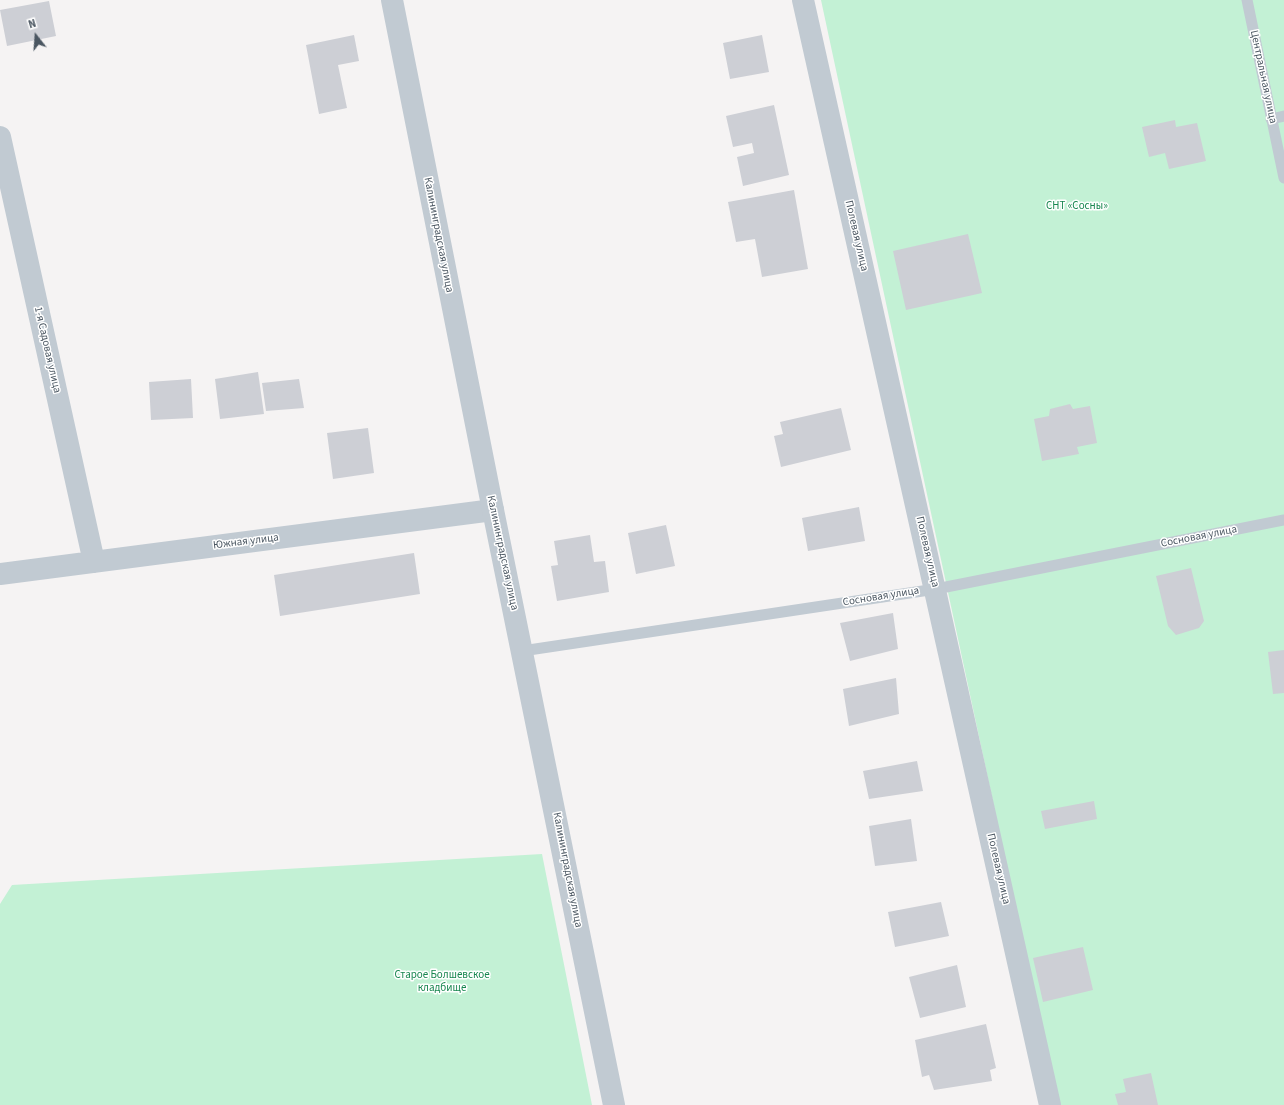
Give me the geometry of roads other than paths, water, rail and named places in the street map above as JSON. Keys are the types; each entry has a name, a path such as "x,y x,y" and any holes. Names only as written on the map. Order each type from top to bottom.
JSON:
{"street":[{"name":"Калининградская улица","path":"392,0 492,510 508,551 522,651 614,1105"},
{"name":"Полевая улица","path":"803,0 936,589 1050,1105"},
{"name":"1-я Садовая улица","path":"0,137 94,562"},
{"name":"Южная улица","path":"0,574 492,510"}],"lane":[{"name":"Центральная улица","path":"1247,0 1284,178"},
{"path":"1271,119 1284,116"},
{"name":"Сосновая улица","path":"522,651 936,589 1284,520"}],"park label":[{"name":"СНТ «Сосны»","path":"1077,207"},
{"name":"Старое Болшевское кладбище","path":"442,982"}]}
